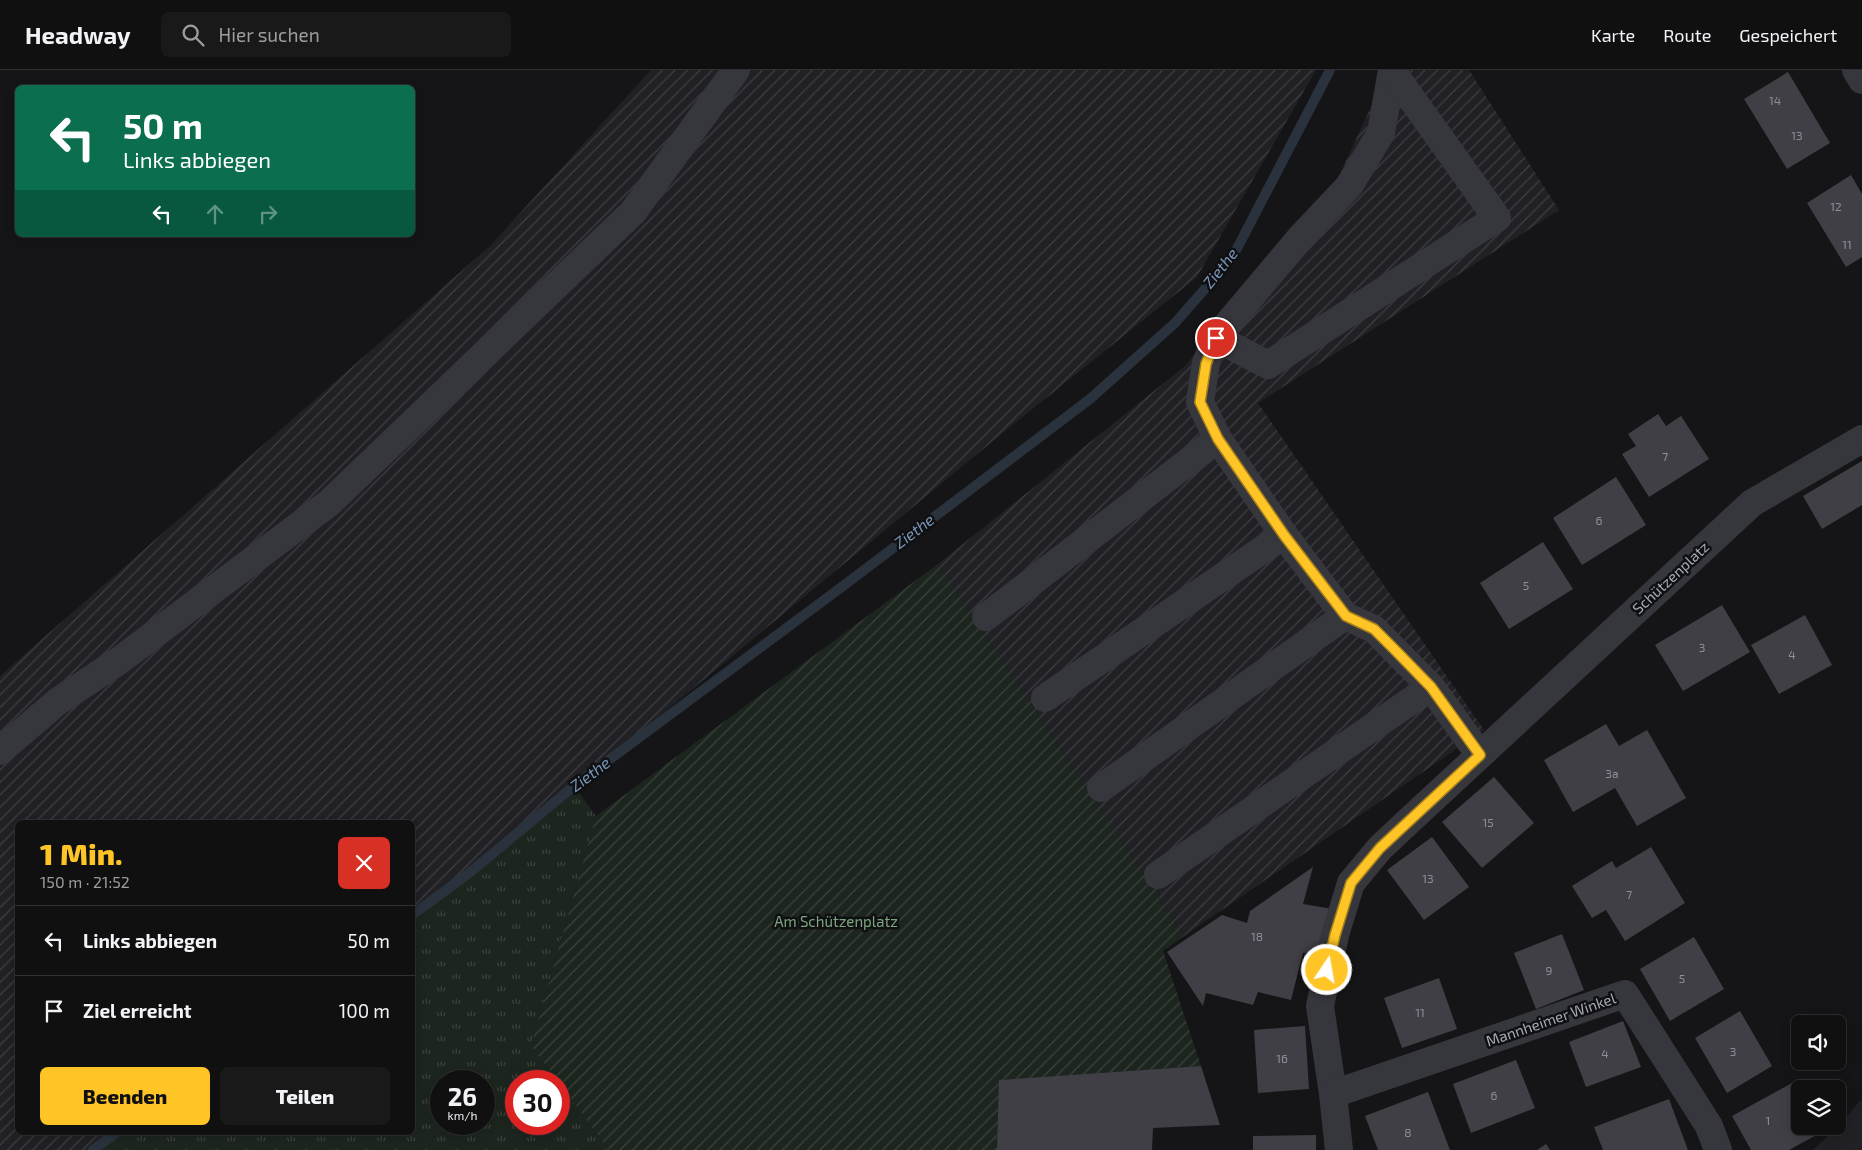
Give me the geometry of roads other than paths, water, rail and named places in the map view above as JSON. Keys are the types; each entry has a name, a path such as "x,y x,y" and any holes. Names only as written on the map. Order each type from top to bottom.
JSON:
{"street":[{"path":"0,752 57,702 120,660 328,503 633,212 736,70"},
{"path":"1856,70 1862,80"},
{"path":"1216,338 1268,365 1497,218 1392,71"},
{"path":"1339,1150 1320,1006 1335,935 1351,883 1380,848 1488,747 1374,629 1346,616 1284,535 1218,439 1200,402 1206,364 1216,338 1301,237 1349,186 1381,133 1392,71"},
{"path":"986,617 1218,439"},
{"name":"Schützenplatz","path":"1488,747 1752,503 1862,439"},
{"path":"1046,698 1284,535"},
{"path":"1101,788 1346,616"},
{"path":"1158,875 1431,687"},
{"name":"Mannheimer Winkel","path":"1333,1094 1624,994 1709,1126 1718,1150"}],"waterway":[{"name":"Ziethe","path":"415,913 468,874 574,786 1090,399 1175,323 1232,258 1330,70"},
{"name":"Ziethe","path":"93,1150 113,1135"}],"park label":[{"name":"Am Schützenplatz","path":"836,922"}]}
